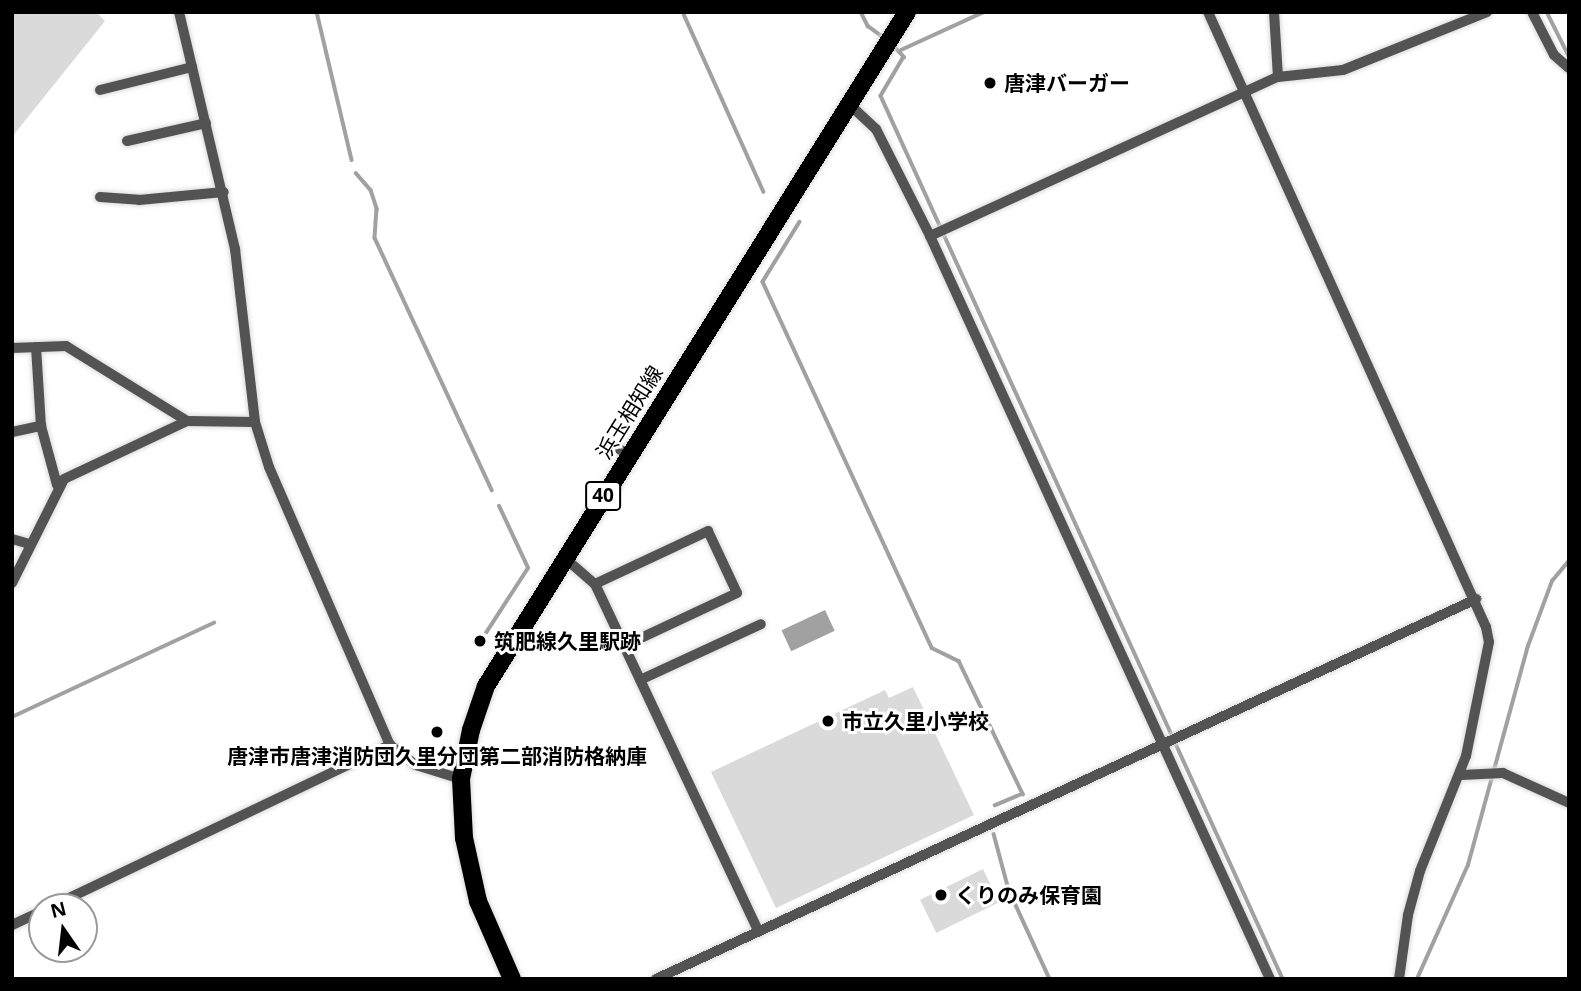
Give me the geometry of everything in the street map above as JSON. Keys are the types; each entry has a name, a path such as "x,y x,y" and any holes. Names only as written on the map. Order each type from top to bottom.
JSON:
{"main road":[{"name":"浜玉相知線","path":"512,979 471,875 461,779 471,730 486,686 907,12"}],"street":[{"path":"179,12 224,192 235,249 255,422 269,467 390,745 416,765 461,779"},
{"path":"1208,12 1476,599 1489,642 1461,775 1420,871 1408,915 1399,979"},
{"path":"1274,12 1278,77"},
{"path":"932,235 1247,94 1278,77 1343,70 1487,12"},
{"path":"1532,12 1554,55 1569,68"},
{"path":"100,90 192,66"},
{"path":"849,104 876,129 932,235 1168,738 1270,979"},
{"path":"127,141 206,123"},
{"path":"100,197 139,200 224,192"},
{"path":"12,348 65,346 187,421"},
{"path":"36,347 41,426 57,485"},
{"path":"12,583 57,485 187,421 255,422"},
{"path":"12,432 41,426"},
{"path":"609,442 628,455"},
{"path":"594,584 708,531 714,543 737,593 624,646"},
{"path":"12,539 30,544"},
{"path":"566,559 594,584 758,930"},
{"path":"656,979 1168,738 1476,599"},
{"path":"640,680 761,624"},
{"path":"79,893 390,745"},
{"path":"1461,775 1503,773 1569,803"}],"shaded area":[{"path":"12,12 96,12 105,21 12,137"},
{"path":"825,610 835,631 791,651 781,630"},
{"path":"913,687 974,815 776,908 711,772 885,690 889,698"},
{"path":"983,869 999,902 936,933 920,900"}],"waterway":[{"path":"317,12 352,160"},
{"path":"683,12 764,192"},
{"path":"861,12 868,26 883,37"},
{"path":"901,50 984,12"},
{"path":"1547,12 1569,56"},
{"path":"892,44 904,57 881,96 1283,979"},
{"path":"356,173 371,190 377,209 375,238 492,490"},
{"path":"800,222 763,282 932,648 959,661 1023,794 995,806"},
{"path":"486,633 528,568 499,506"},
{"path":"1417,979 1468,865 1528,646 1552,581 1569,561"},
{"path":"12,717 214,623"},
{"path":"994,834 1009,890 1050,979"}],"place":[{"name":"唐津バーガー","path":"990,83"},
{"name":"筑肥線久里駅跡","path":"480,641"},
{"name":"市立久里小学校","path":"828,721"},
{"name":"唐津市唐津消防団久里分団第二部消防格納庫","path":"437,732"},
{"name":"くりのみ保育園","path":"941,895"}]}
